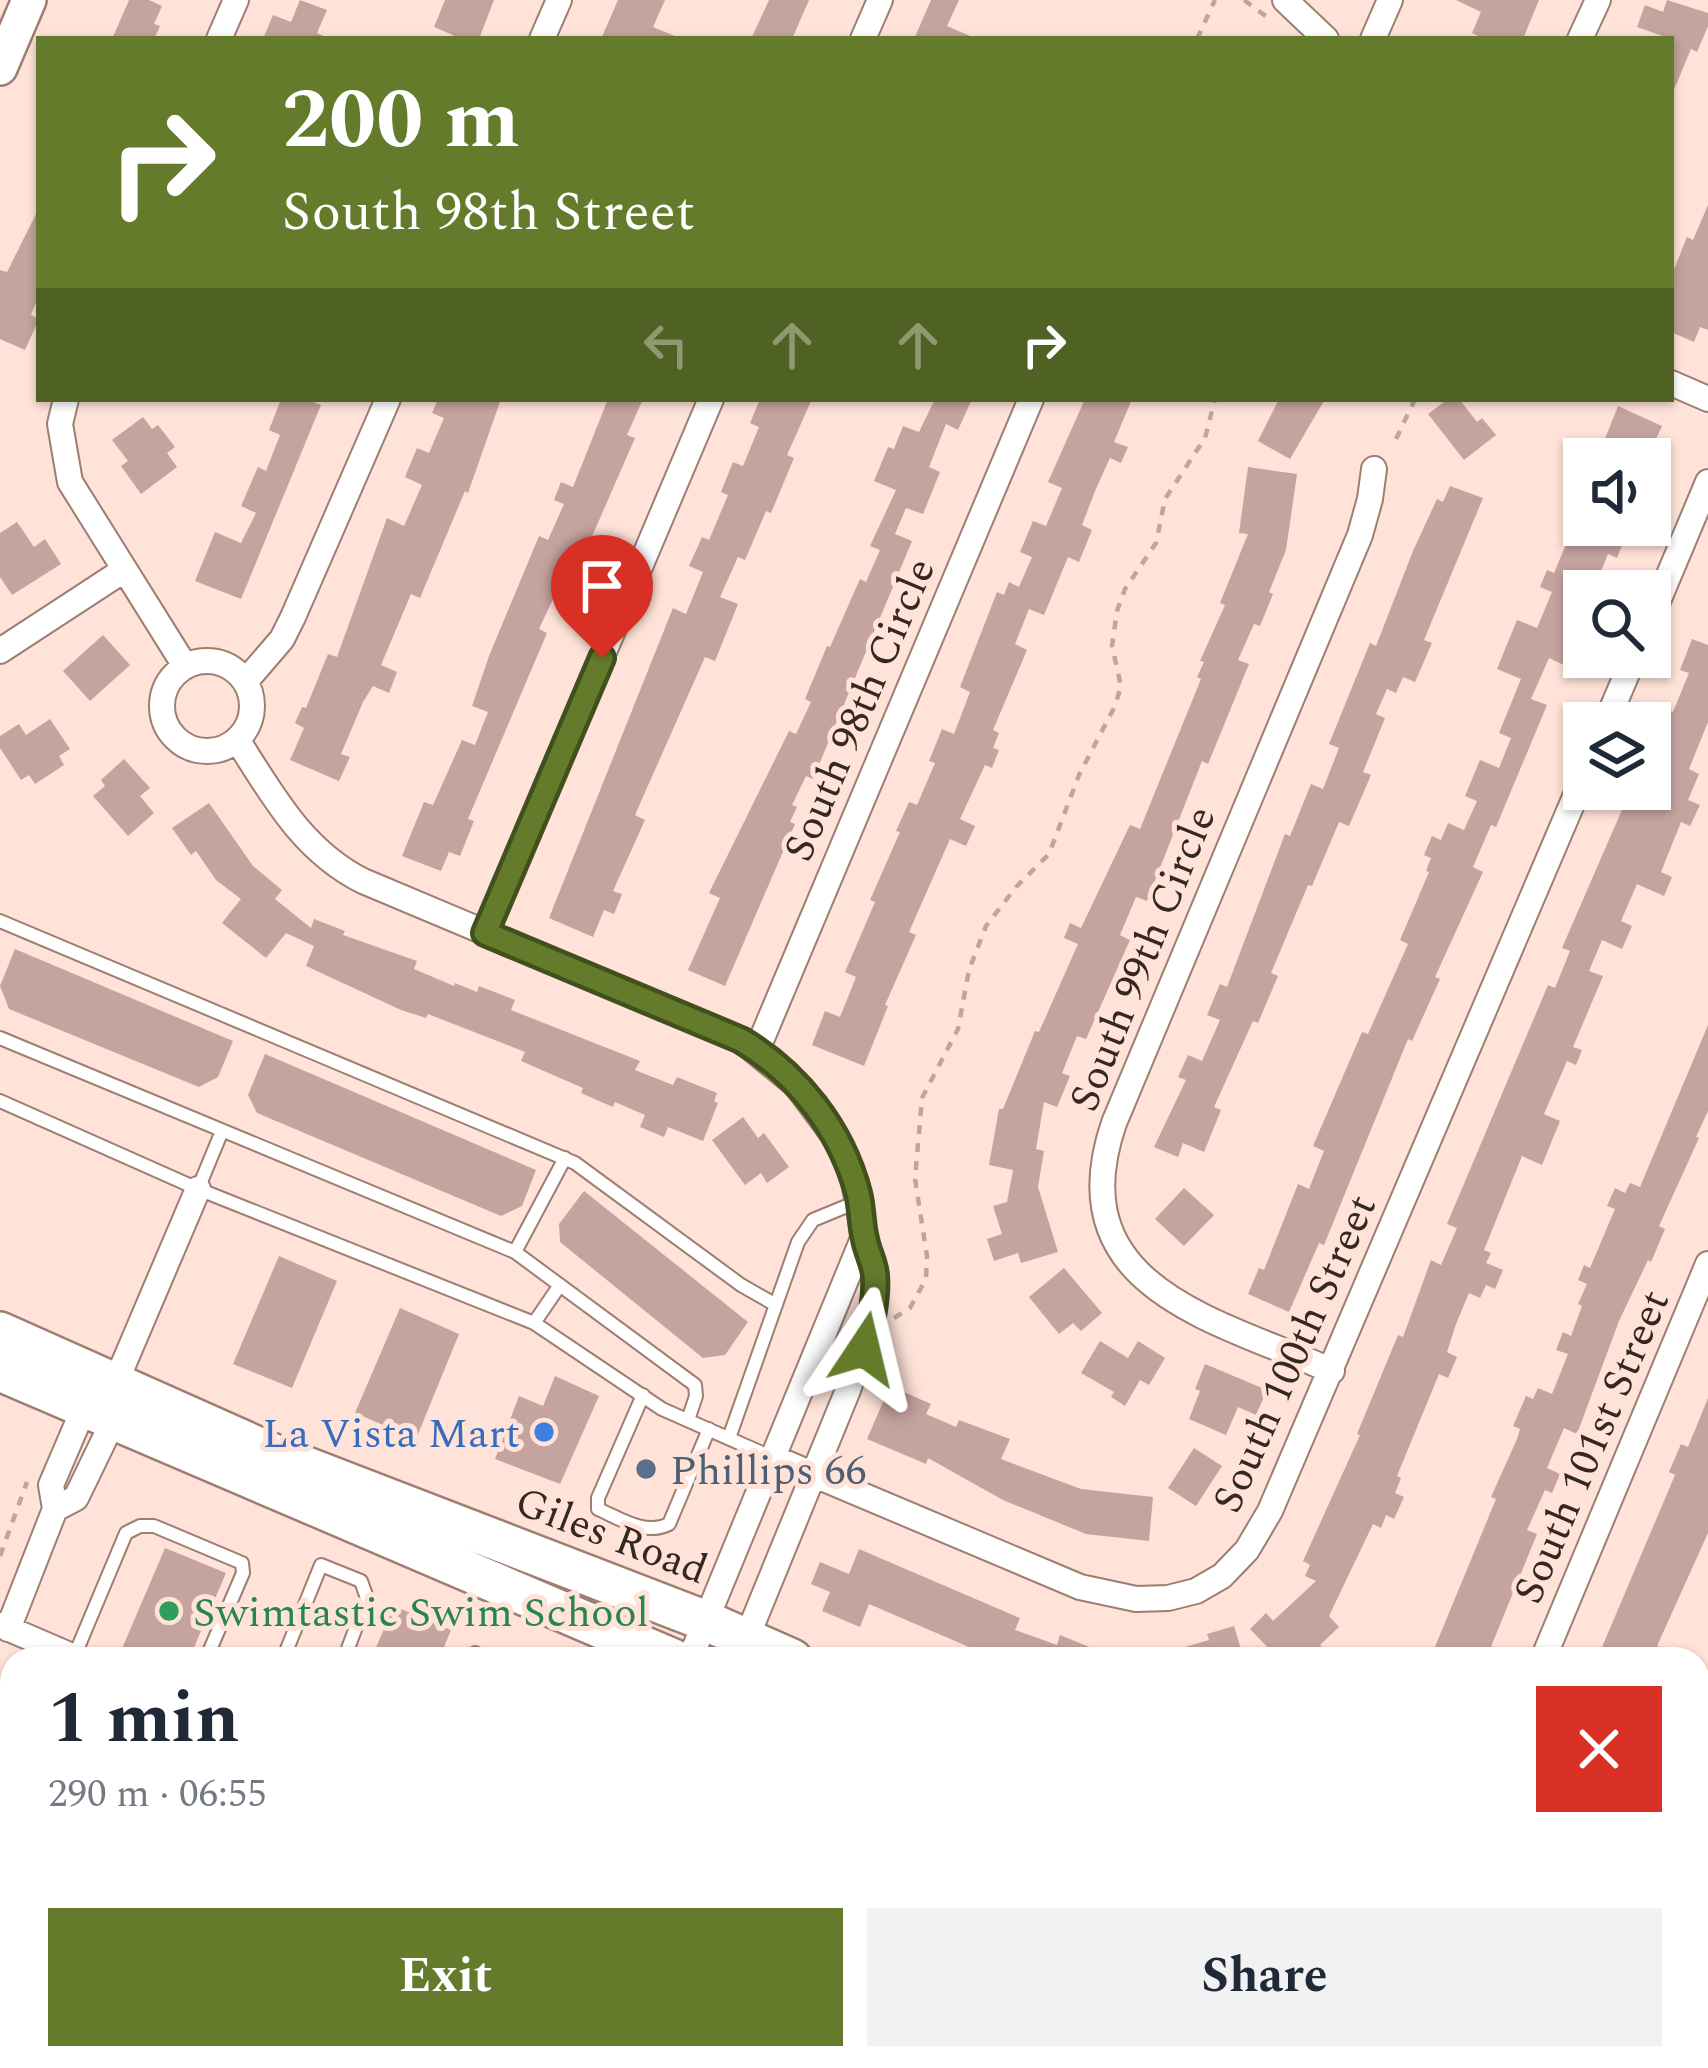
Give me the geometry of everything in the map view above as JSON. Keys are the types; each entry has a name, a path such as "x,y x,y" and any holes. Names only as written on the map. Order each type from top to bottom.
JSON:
{"main road":[{"path":"0,68 29,0"},
{"name":"Giles Road","path":"0,1333 104,1404 646,1647"},
{"name":"Giles Road","path":"0,1371 336,1480 706,1621 739,1647"}],"street":[{"path":"220,36 236,0"},
{"path":"543,36 559,0"},
{"path":"864,36 880,0"},
{"path":"1285,0 1323,36"},
{"path":"1374,36 1390,0"},
{"path":"1581,36 1598,0"},
{"path":"1674,384 1708,399"},
{"path":"66,402 60,424 70,482 185,666"},
{"path":"245,682 282,639 387,402"},
{"path":"485,933 710,402"},
{"name":"South 98th Circle","path":"758,1050 1029,402"},
{"name":"South 99th Circle","path":"1332,1371 1184,1308 1150,1286 1118,1246 1102,1185 1114,1123 1360,535 1374,469"},
{"path":"1671,570 1708,482"},
{"path":"0,651 124,570"},
{"path":"221,663 245,682 251,717 238,741 200,751 178,741 167,729 161,703 165,688 185,666 221,663"},
{"path":"238,741 294,825 322,856 364,881 758,1050 796,1084 828,1123 860,1200 875,1274 873,1315 848,1390 743,1647"},
{"name":"South 100th Street","path":"772,1457 1104,1594 1168,1598 1196,1591 1222,1576 1247,1550 1270,1511 1570,810"},
{"path":"43,1647 3,1634 55,1509 51,1484 104,1404 198,1189"},
{"path":"695,1647 864,1236"},
{"name":"South 101st Street","path":"1548,1647 1708,1264"}],"lane":[{"path":"0,921 565,1158 776,1305"},
{"path":"0,1038 515,1252 695,1384 688,1420"},
{"path":"0,1101 198,1189 534,1323 662,1409 772,1457"},
{"path":"198,1189 222,1131"},
{"path":"515,1252 565,1158"},
{"path":"729,1438 797,1242 814,1220 860,1200"},
{"path":"534,1323 560,1285"},
{"path":"643,1395 598,1498 598,1509 656,1530 669,1524 709,1429"},
{"path":"81,1647 126,1533 140,1526 154,1526 242,1563 243,1573 211,1647"},
{"path":"288,1647 321,1564 361,1581 368,1598 349,1647"}],"path":[{"path":"1198,36 1215,0"},
{"path":"1244,0 1283,30"},
{"path":"892,1319 910,1308 926,1279 915,1178 922,1098 958,1029 969,970 986,926 1049,854 1079,775 1114,706 1121,686 1112,646 1118,611 1134,574 1156,543 1165,499 1205,438 1214,402"},
{"path":"1396,439 1414,402"},
{"path":"0,1556 30,1475"}],"building":[{"path":"129,0 162,6 154,24 160,26 155,36 113,36"},
{"path":"300,0 327,10 317,33 324,36 264,36 273,15 291,22"},
{"path":"445,0 494,0 480,36 453,36 434,27"},
{"path":"618,0 665,0 653,27 675,36 602,36"},
{"path":"769,0 809,0 793,36 752,36"},
{"path":"931,0 959,0 947,26 970,36 915,36"},
{"path":"1456,0 1539,0 1524,36 1472,33 1481,12"},
{"path":"1667,0 1708,13 1697,52 1691,49 1674,90 1674,36 1637,27 1645,5 1663,12"},
{"path":"1708,205 1708,330 1700,327 1694,342 1674,333 1674,270 1687,237 1693,240"},
{"path":"36,214 36,302 31,315 36,326 25,350 0,339 0,270 7,272"},
{"path":"280,402 321,405 241,599 195,581 215,532 241,543 256,513 241,506 258,467 266,471 280,435 269,430"},
{"path":"437,402 500,402 468,493 465,491 420,598 411,594 381,665 397,672 389,693 373,686 363,702 341,754 350,757 339,781 290,760 304,728 295,723 328,654 337,657 387,518 404,526 422,485 405,477 417,448 429,453 444,418 432,413"},
{"path":"607,402 642,402 627,435 635,438 563,603 553,599 539,629 547,633 468,819 474,821 460,856 449,852 441,871 402,856 424,802 433,805 462,740 475,745 488,712 472,706 489,656 539,536 548,540 564,504 554,500 561,482 573,487"},
{"path":"759,402 811,402 787,455 794,458 771,513 766,511 745,560 738,557 720,597 738,604 715,661 705,657 635,815 645,820 613,891 622,894 614,914 604,910 593,937 549,918 673,608 686,614 703,572 689,566 702,537 709,540 728,495 721,492 733,462 743,466 759,427 750,423"},
{"path":"934,402 971,402 958,430 946,424 929,467 940,472 923,514 906,508 895,534 912,541 813,779 806,776 792,805 797,807 790,822 795,824 725,986 688,970 720,898 709,893 789,731 796,734 827,646 880,550 870,546 896,490 874,481 888,447 894,449 903,426 919,432"},
{"path":"1084,402 1131,402 1114,442 1128,447 1121,463 1110,458 1095,491 1082,525 1092,530 1079,562 1068,557 1044,615 1029,609 1015,644 1027,650 993,730 999,733 993,748 999,750 992,768 985,765 960,819 975,826 966,846 950,839 909,932 916,935 864,1066 812,1045 825,1011 840,1017 856,977 845,972 875,902 870,900 909,802 917,805 935,763 929,761 942,729 954,734 970,692 960,687 997,592 1004,595 1009,582 1019,587 1032,557 1020,552 1033,521 1046,526 1062,488 1048,482"},
{"path":"1278,402 1323,402 1290,459 1258,441"},
{"path":"1444,402 1461,402 1477,422 1482,418 1496,435 1464,460 1428,414"},
{"path":"1618,406 1662,426 1657,438 1605,438"},
{"path":"143,417 152,429 158,425 175,447 167,453 177,467 141,494 121,466 128,461 112,440"},
{"path":"1248,467 1297,474 1286,550 1269,592 1273,594 1238,660 1249,664 1208,764 1202,761 1147,901 1136,897 1120,935 1130,940 1086,1039 1077,1036 1062,1073 1070,1076 1057,1107 1044,1102 1036,1149 1044,1151 1038,1187 1058,1252 1021,1263 1018,1253 994,1261 987,1239 1002,1234 993,1206 1007,1202 1013,1170 989,1165 999,1109 1003,1109 1078,944 1064,938 1070,923 1081,928 1130,825 1140,829 1201,679 1197,677 1204,662 1200,661 1248,534 1239,533"},
{"path":"1450,486 1483,498 1424,640 1432,643 1415,682 1403,677 1396,693 1387,689 1376,714 1385,718 1363,772 1371,775 1349,826 1339,822 1312,886 1308,885 1271,973 1278,976 1214,1107 1221,1110 1204,1152 1183,1143 1178,1157 1154,1147 1186,1080 1178,1077 1188,1055 1202,1061 1220,1020 1207,1015 1220,984 1227,987 1285,834 1290,836 1311,784 1323,789 1339,748 1329,744 1370,643 1376,646 1437,499 1443,502"},
{"path":"17,522 34,547 45,539 61,564 12,595 0,577 0,533"},
{"path":"1565,546 1622,546 1617,558 1608,554 1602,570 1563,570 1563,665 1549,658 1531,699 1547,705 1496,827 1491,825 1473,867 1483,872 1324,1245 1319,1243 1289,1312 1248,1294 1259,1268 1264,1270 1298,1184 1309,1189 1324,1151 1313,1146 1362,1032 1368,1034 1408,944 1400,940 1429,872 1431,858 1424,855 1432,836 1441,840 1448,823 1464,830 1477,801 1465,796 1480,760 1499,768 1511,738 1499,733 1521,679 1497,669 1517,620 1537,628 1552,592 1540,587 1547,570 1554,573"},
{"path":"103,635 130,665 90,701 63,671"},
{"path":"1692,639 1708,645 1708,722 1689,769 1699,774 1688,800 1700,805 1690,826 1681,822 1661,872 1672,877 1664,896 1637,884 1621,921 1632,926 1622,949 1602,940 1589,971 1603,976 1573,1047 1582,1050 1576,1065 1567,1061 1544,1114 1560,1121 1542,1165 1522,1156 1484,1250 1491,1253 1486,1263 1503,1270 1495,1289 1486,1285 1480,1298 1469,1293 1447,1352 1457,1357 1448,1378 1439,1374 1397,1476 1401,1478 1395,1493 1404,1497 1394,1519 1386,1515 1381,1528 1373,1524 1329,1616 1339,1627 1322,1647 1267,1647 1250,1629 1266,1613 1273,1621 1316,1581 1305,1576 1310,1565 1303,1561 1360,1435 1398,1335 1403,1337 1431,1260 1441,1265 1457,1228 1447,1224 1548,985 1555,988 1570,951 1562,948 1622,810 1671,810 1671,711 1689,673 1680,670"},
{"path":"50,719 70,749 59,756 64,765 35,784 29,775 21,780 0,748 0,736 19,724 26,735"},
{"path":"124,759 150,788 140,796 154,813 128,836 93,796 105,786 101,780"},
{"path":"209,803 253,866 282,890 275,899 311,928 314,919 345,931 343,935 417,961 414,969 454,986 477,992 479,986 515,1000 511,1010 640,1061 635,1070 673,1085 677,1077 717,1093 714,1101 718,1103 703,1141 668,1127 664,1137 640,1127 645,1115 581,1093 583,1088 521,1061 525,1052 428,1014 426,1018 401,1010 306,966 314,946 286,933 266,958 222,923 241,899 216,880 196,851 191,855 172,828"},
{"path":"15,949 233,1041 218,1077 199,1087 9,1009 0,986"},
{"path":"1708,1025 1708,1111 1699,1138 1659,1226 1665,1229 1651,1262 1648,1260 1619,1321 1577,1434 1564,1428 1547,1468 1560,1474 1552,1493 1545,1490 1527,1530 1537,1534 1491,1647 1435,1647 1496,1499 1491,1497 1517,1439 1520,1429 1513,1426 1526,1396 1533,1399 1538,1388 1552,1394 1568,1354 1556,1350 1563,1332 1571,1336 1582,1306 1578,1304 1587,1284 1578,1280 1584,1265 1590,1268 1615,1209 1607,1206 1615,1188 1625,1193 1630,1183 1640,1187"},
{"path":"265,1054 536,1170 522,1206 501,1216 257,1113 248,1095"},
{"path":"743,1117 758,1138 764,1133 789,1167 767,1183 761,1173 745,1185 712,1140"},
{"path":"1184,1188 1214,1215 1184,1246 1155,1219"},
{"path":"584,1191 748,1322 725,1355 703,1358 560,1242 559,1224"},
{"path":"279,1256 337,1281 292,1388 233,1364"},
{"path":"1064,1268 1102,1313 1081,1331 1073,1323 1059,1334 1029,1297"},
{"path":"400,1308 459,1334 416,1439 355,1413"},
{"path":"1100,1341 1128,1358 1138,1341 1165,1358 1149,1385 1140,1380 1125,1406 1111,1397 1114,1392 1081,1373"},
{"path":"1205,1364 1267,1390 1256,1415 1238,1407 1226,1435 1189,1419"},
{"name":"La Vista Mart","path":"555,1376 599,1396 560,1484 495,1459 519,1396 543,1406"},
{"path":"890,1386 931,1404 926,1414 956,1427 959,1420 1010,1439 1001,1459 1081,1489 1153,1497 1149,1541 1086,1534 1003,1500 928,1458 926,1464 867,1439"},
{"path":"1708,1398 1708,1533 1659,1647 1602,1647 1675,1475 1669,1472 1681,1444 1688,1447"},
{"path":"1194,1448 1222,1466 1196,1506 1168,1488"},
{"path":"165,1548 226,1573 194,1647 123,1647"},
{"path":"859,1549 1020,1618 1015,1630 1057,1645 1060,1635 1090,1647 969,1647 869,1604 860,1627 822,1611 830,1592 811,1584 820,1562 849,1574"},
{"path":"394,1606 451,1630 444,1647 376,1647"},
{"path":"1234,1626 1240,1647 1185,1647 1209,1640 1207,1634"}],"place":[{"name":"La Vista Mart","path":"544,1432"},
{"name":"Phillips 66","path":"646,1469"},
{"name":"Swimtastic Swim School","path":"169,1611"}],"route":[{"path":"602,658 485,933 741,1040 808,1097 838,1140 860,1200 875,1274 873,1315 864,1349"}]}
